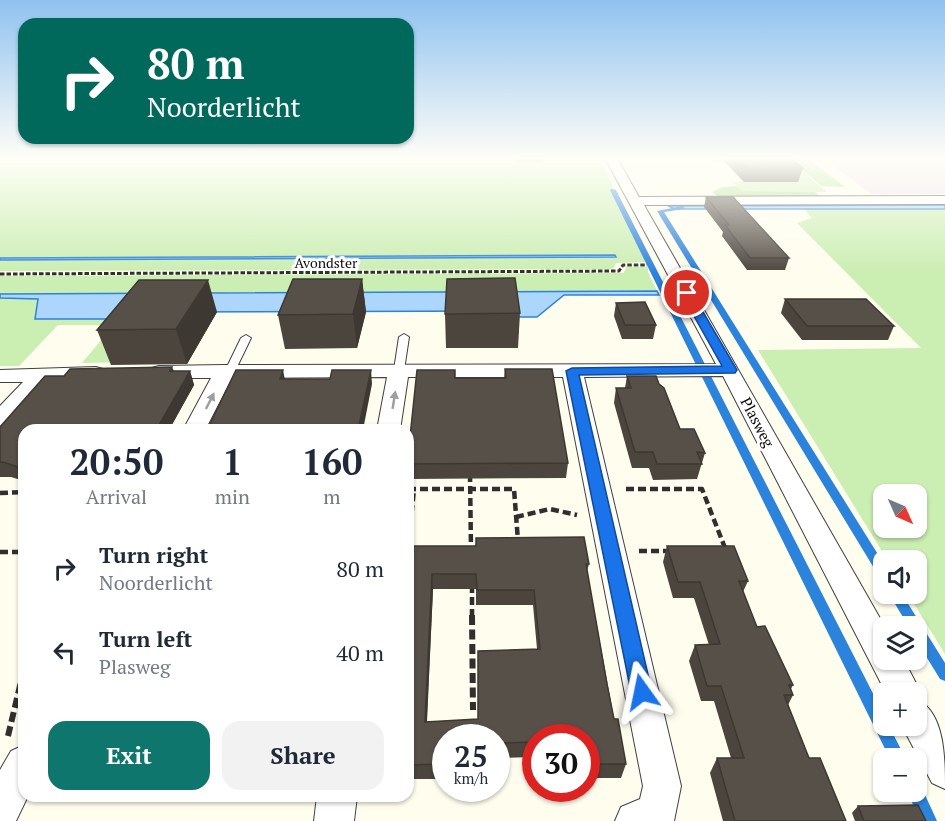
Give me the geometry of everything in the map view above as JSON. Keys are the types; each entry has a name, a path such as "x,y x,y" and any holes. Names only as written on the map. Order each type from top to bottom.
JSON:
{"street":[{"name":"Plasweg","path":"632,196 730,370 873,636"},
{"path":"635,201 945,200"},
{"path":"390,424 399,370"},
{"path":"144,372 730,370"},
{"path":"197,424 227,371"},
{"path":"572,371 662,786 646,817"},
{"path":"0,376 121,373"},
{"path":"0,420 41,374"},
{"path":"926,736 945,770"},
{"path":"4,812 16,752"},
{"path":"334,821 336,802"}],"lane":[{"path":"399,370 404,337"},
{"path":"227,371 246,338"}],"path":[{"name":"Avondster","path":"0,274 619,271 623,265 650,265"},
{"path":"470,465 471,560"},
{"path":"414,489 514,489 518,548"},
{"path":"597,489 702,489 726,551 715,551"},
{"path":"0,493 18,492"},
{"path":"516,517 550,509 604,519"},
{"path":"461,549 483,548"},
{"path":"414,549 419,549"},
{"path":"611,551 683,551"},
{"path":"0,552 18,552"},
{"path":"471,583 473,710"},
{"path":"16,752 18,731"}],"green space":[{"path":"0,196 618,196 648,262 616,263 611,269 0,271 0,260 616,257 0,259"},
{"path":"718,196 822,198 721,198"},
{"path":"804,209 945,209 945,654 927,625 927,616 922,616 914,604 927,604 927,550 881,550 874,538 927,538 927,484 873,484 873,537 758,350 921,348 797,223 812,218"},
{"path":"626,267 648,267 657,291 0,294 0,276 624,273"},
{"path":"0,298 38,299 35,318 144,319 136,362 82,363 114,325 58,325 19,366 0,366"}],"water":[{"path":"945,205 945,209 675,209 668,206"},
{"path":"615,255 616,257 0,260 0,258"},
{"path":"657,291 659,295 564,295 537,317 515,317 514,311 149,312 144,319 35,319 38,299 0,298 0,294"}],"building":[{"path":"706,197 733,197 789,258 750,258 725,225 729,225"},
{"path":"515,278 520,313 445,314 447,279"},
{"path":"293,279 362,279 353,314 278,315"},
{"path":"139,280 208,280 176,329 97,330"},
{"path":"785,299 866,299 894,326 807,326"},
{"path":"645,302 656,325 625,325 616,303"},
{"path":"172,367 170,371 190,371 159,424 18,424 18,467 0,462 0,427 45,376 64,376 70,369"},
{"path":"505,369 552,369 568,463 414,464 414,424 411,424 417,370 455,370 455,378 506,378"},
{"path":"236,370 283,370 280,379 330,379 332,370 371,370 359,424 210,424"},
{"path":"627,376 656,376 659,384 664,388 680,429 694,429 705,453 697,452 702,464 657,464 653,452 635,452 616,388 631,388"},
{"path":"584,537 589,564 586,564 607,684 614,719 618,719 626,764 600,764 600,724 522,724 522,742 510,743 510,724 432,724 432,764 414,765 414,546 476,546 476,538","holes":["432,574 476,574 477,590 534,590 540,649 478,651 478,719 425,722"]},
{"path":"667,546 734,546 748,581 739,581 757,627 765,626 793,685 789,685 793,695 784,695 809,758 820,758 846,821 735,821 717,758 744,758 721,686 707,686 695,645 720,644 700,582 678,582"},
{"path":"918,805 926,821 864,821 858,806"}],"waterway":[{"path":"616,196 892,748"},
{"path":"682,208 660,211 873,557"},
{"path":"901,604 909,616"},
{"path":"927,646 945,675"},
{"path":"920,802 929,821"}],"route":[{"path":"642,692 572,371 730,370 687,293"}]}
